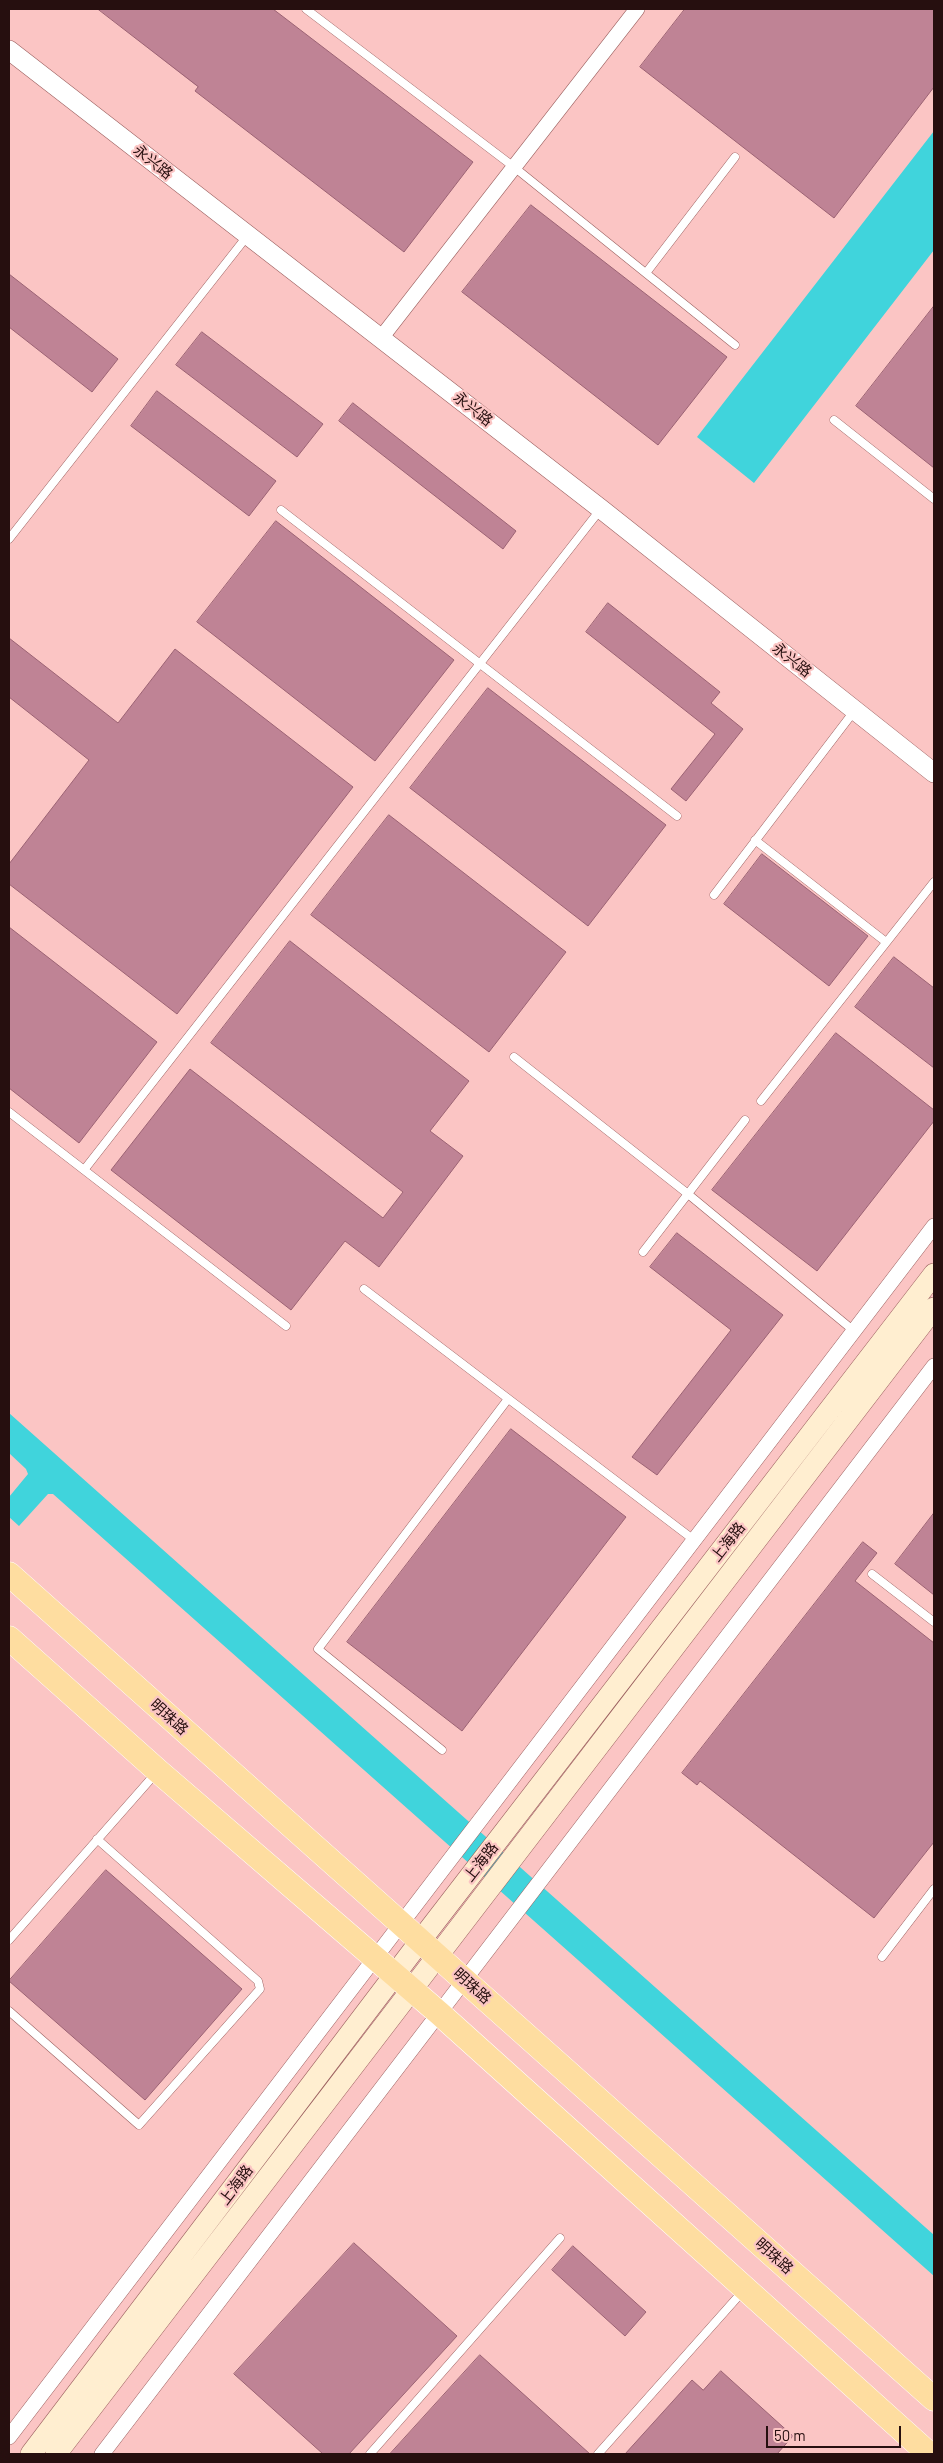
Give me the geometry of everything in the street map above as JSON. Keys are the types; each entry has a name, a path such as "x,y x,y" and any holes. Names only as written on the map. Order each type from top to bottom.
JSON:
{"main road":[{"name":"上海路","path":"56,2454 429,1948 934,1274"},
{"name":"上海路","path":"429,1948 934,1308"},
{"name":"明珠路","path":"9,1574 934,2399"},
{"path":"9,1638 158,1771 439,2013 929,2454"},
{"name":"上海路","path":"31,2454 403,1983"}],"street":[{"path":"381,338 637,9"},
{"name":"永兴路","path":"9,50 601,508 934,773"},
{"path":"9,2437 934,1226"},
{"path":"102,2454 934,1366"}],"lane":[{"path":"306,9 514,167 736,345"},
{"path":"646,273 735,157"},
{"path":"9,539 248,235"},
{"path":"834,420 934,499"},
{"path":"84,1170 601,508"},
{"path":"281,510 677,816"},
{"path":"714,895 855,710"},
{"path":"755,840 886,942"},
{"path":"761,1101 934,882"},
{"path":"514,1057 688,1194 854,1331"},
{"path":"9,1112 286,1326"},
{"path":"643,1252 745,1120"},
{"path":"364,1289 694,1540"},
{"path":"442,1750 318,1650 508,1399"},
{"path":"872,1574 934,1622"},
{"path":"9,1940 158,1771"},
{"path":"9,2010 139,2125 260,1989 258,1981 98,1839"},
{"path":"882,1956 934,1889"},
{"path":"370,2454 560,2238"},
{"path":"598,2454 745,2289"}],"water":[{"path":"934,131 934,250 754,483 697,437"},
{"path":"9,1413 934,2235 934,2276 53,1494 48,1494 19,1526 9,1517 9,1497 28,1474 26,1469 9,1453"}],"building":[{"path":"98,9 273,9 473,162 404,252 195,91 198,87"},
{"path":"685,9 934,9 934,87 834,218 640,67"},
{"path":"531,205 727,357 658,445 462,292"},
{"path":"9,274 118,359 92,392 9,327"},
{"path":"934,306 934,468 856,406"},
{"path":"202,332 323,424 297,457 176,365"},
{"path":"157,391 276,481 249,516 131,426"},
{"path":"353,403 516,531 503,549 339,421"},
{"path":"276,521 454,660 375,761 197,622"},
{"path":"608,603 720,692 711,703 743,729 686,801 671,789 715,734 586,632"},
{"path":"9,638 118,723 175,649 353,787 177,1014 9,884 9,864 89,760 9,697"},
{"path":"488,688 666,825 588,926 410,788"},
{"path":"389,815 566,952 489,1052 311,915"},
{"path":"762,854 868,936 829,986 724,904"},
{"path":"9,927 157,1042 79,1143 9,1088"},
{"path":"290,941 469,1081 430,1131 463,1156 379,1267 345,1241 291,1310 111,1170 190,1069 383,1218 403,1192 211,1043"},
{"path":"894,957 934,988 934,1068 855,1007"},
{"path":"836,1033 934,1110 934,1121 817,1271 712,1190"},
{"path":"677,1233 783,1315 657,1475 632,1457 731,1330 650,1267"},
{"path":"511,1429 626,1517 462,1731 347,1642"},
{"path":"934,1513 934,1595 895,1564"},
{"path":"863,1542 877,1553 855,1581 934,1643 934,1842 874,1918 700,1781 697,1785 682,1773"},
{"path":"106,1870 242,1989 145,2100 9,1981"},
{"path":"354,2243 457,2336 349,2454 323,2454 234,2374"},
{"path":"573,2246 646,2312 625,2336 552,2270"},
{"path":"480,2355 590,2454 390,2454"},
{"path":"721,2371 793,2436 777,2454 625,2454 692,2380 703,2390"}]}
